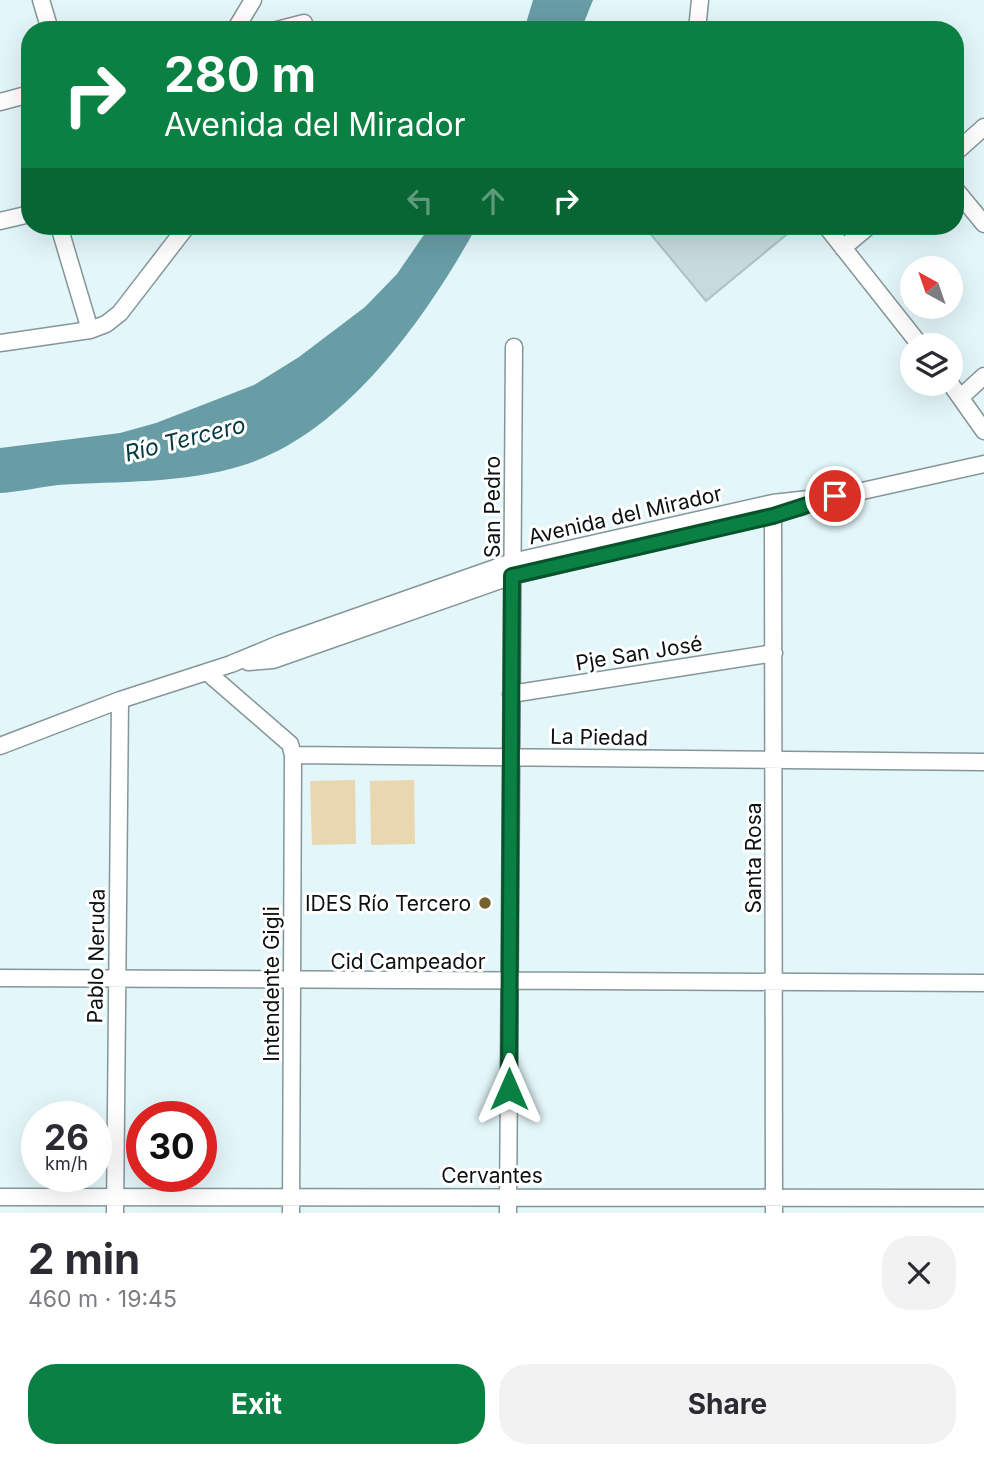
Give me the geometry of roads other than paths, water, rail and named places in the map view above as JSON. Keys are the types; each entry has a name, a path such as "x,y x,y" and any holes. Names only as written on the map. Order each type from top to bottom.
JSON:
{"street":[{"path":"41,0 47,21"},
{"path":"240,21 253,0"},
{"path":"698,21 700,0"},
{"path":"0,102 21,96"},
{"path":"964,145 984,127"},
{"path":"964,199 984,223"},
{"path":"0,221 21,216"},
{"path":"62,235 90,330"},
{"path":"0,343 90,330 106,324 120,313 180,235"},
{"path":"833,235 910,333"},
{"path":"843,248 858,235"},
{"name":"San Pedro","path":"508,1205 514,346"},
{"path":"984,376 961,397 984,431"},
{"name":"Avenida del Mirador","path":"0,746 120,700 231,664 272,660 512,569 984,464"},
{"name":"Santa Rosa","path":"773,509 774,1205"},
{"name":"Pje San José","path":"511,694 774,653"},
{"path":"207,672 290,744 293,755"},
{"name":"Pablo Neruda","path":"115,1213 120,700"},
{"name":"La Piedad","path":"293,755 984,762"},
{"name":"Intendente Gigli","path":"291,1213 293,755"},
{"name":"Cid Campeador","path":"0,978 117,981 984,983"},
{"name":"Cervantes","path":"0,1197 291,1196 508,1205 774,1205 984,1198"}],"water":[{"path":"533,0 593,0 585,21 527,21"},
{"name":"Río Tercero","path":"424,235 472,235 434,297 380,367 350,399 317,426 282,449 244,465 198,476 58,485 0,493 0,448 120,433 156,423 254,385 299,357 365,307 397,274"}],"place":[{"name":"IDES Río Tercero","path":"485,903"}]}
